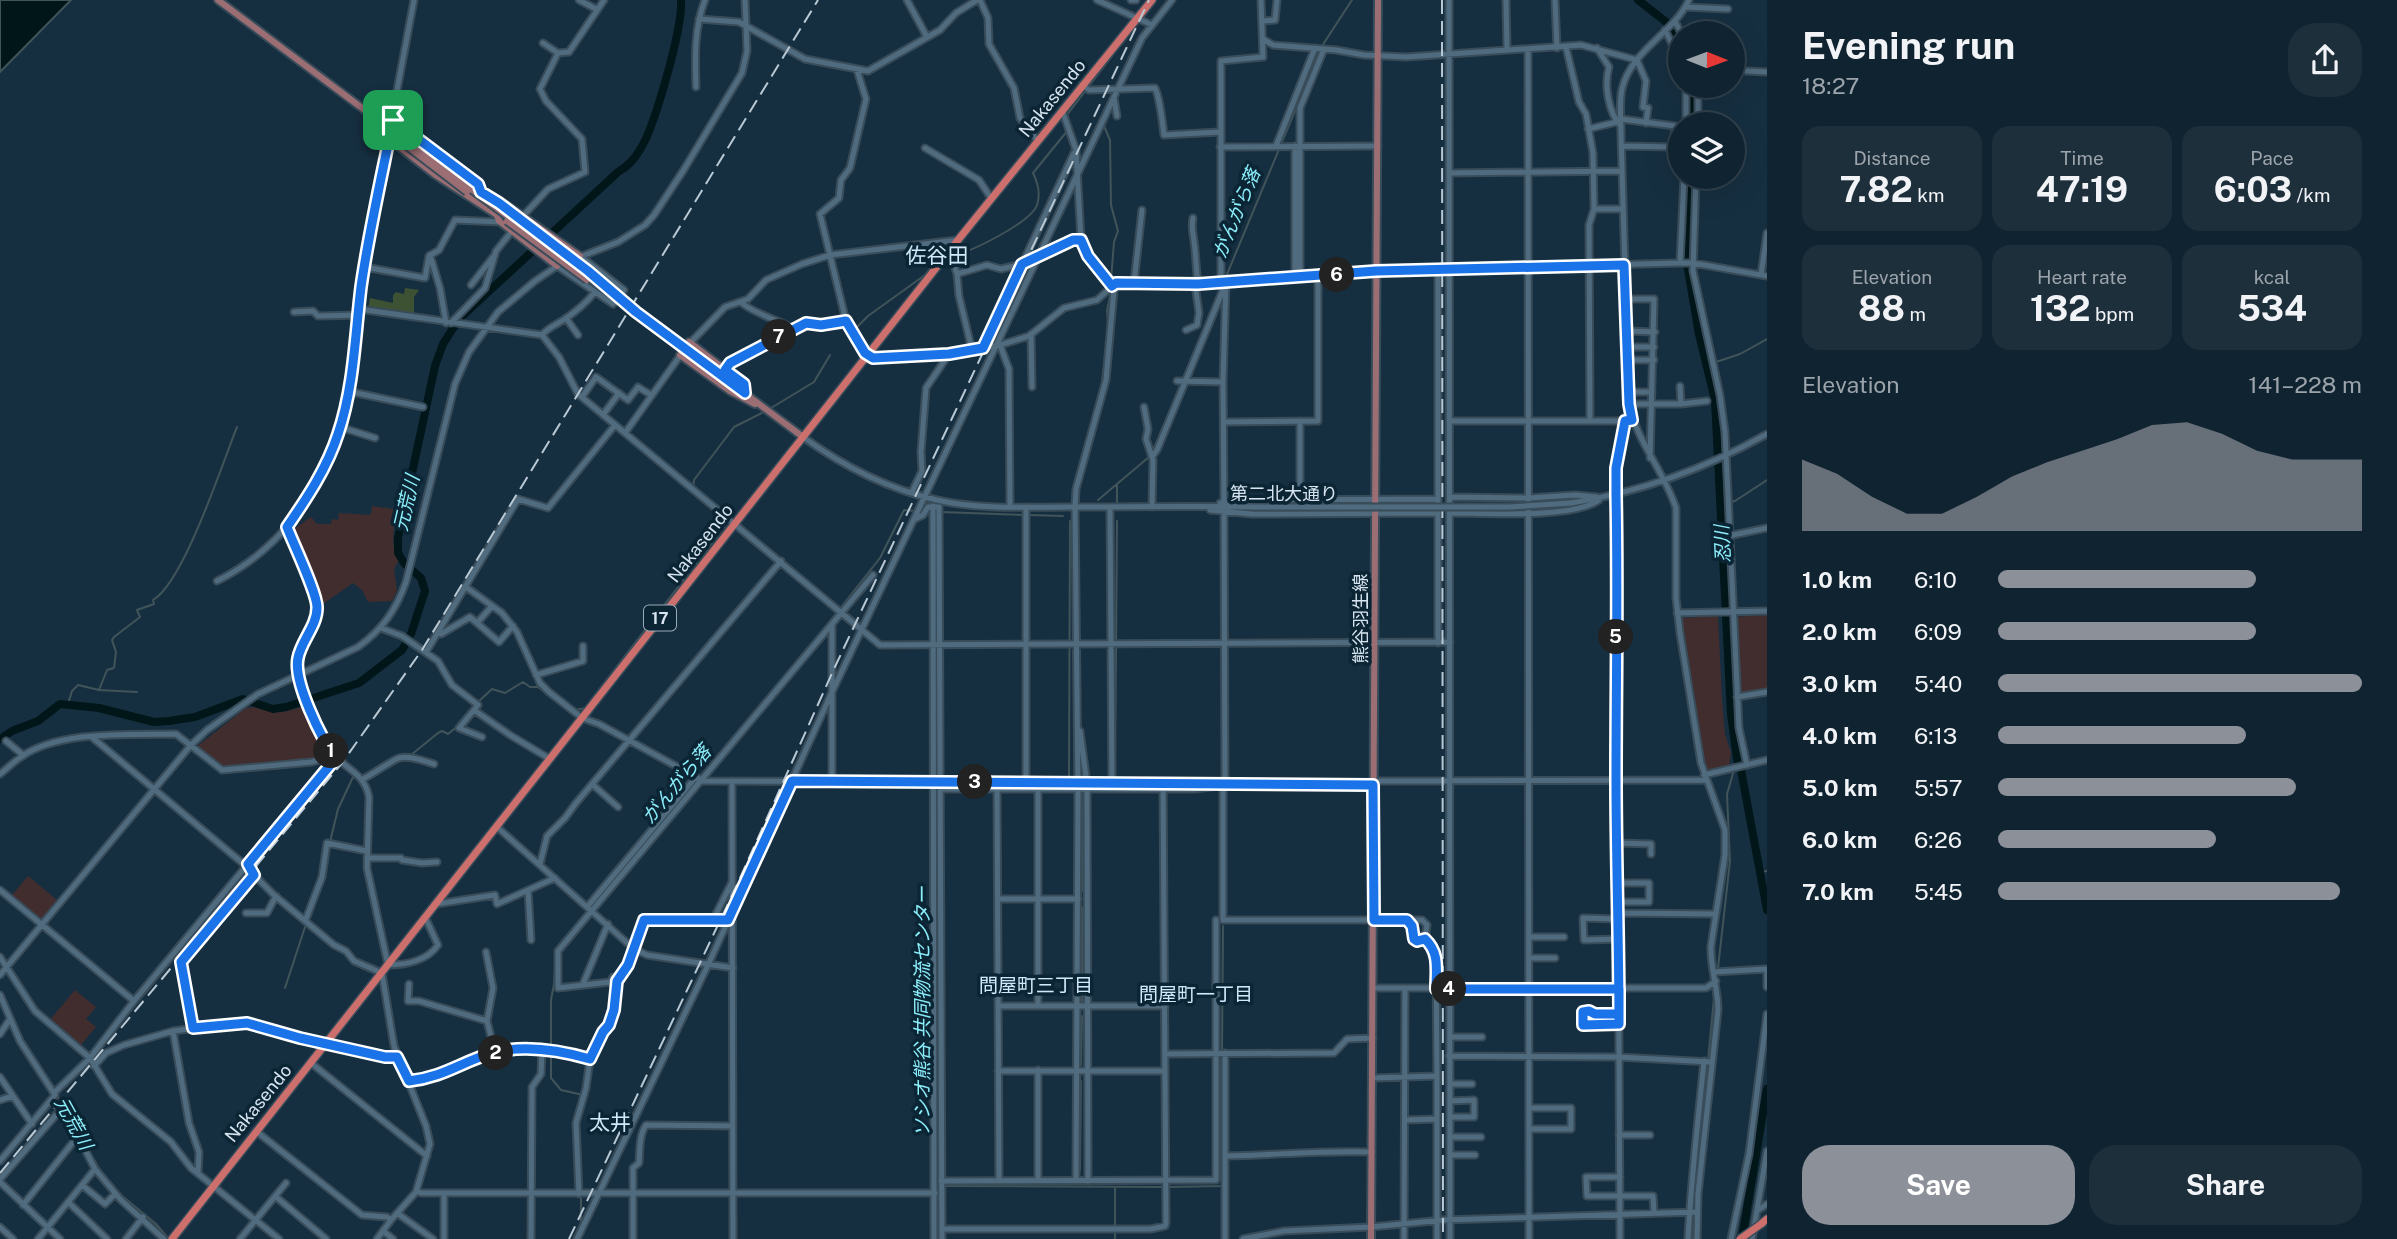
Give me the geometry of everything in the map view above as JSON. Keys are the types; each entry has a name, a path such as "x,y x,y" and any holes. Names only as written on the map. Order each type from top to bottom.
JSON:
{"highway":[{"name":"Nakasendo","path":"174,1238 255,1131 991,198 1062,110 1085,87 1152,0"},
{"path":"1740,1239 1764,1221"}],"main road":[{"path":"218,0 803,437"},
{"name":"熊谷羽生線","path":"1371,1239 1378,0"},
{"path":"350,99 400,131 481,192 522,216 580,256"},
{"path":"350,99 376,123 479,203"},
{"path":"393,120 478,184 481,192"},
{"path":"389,139 434,174 497,215 512,231 557,266"},
{"path":"499,203 588,271 636,312"},
{"path":"504,222 636,312"},
{"path":"689,342 744,384 745,393"},
{"path":"680,355 730,391 769,411"}],"street":[{"path":"217,581 255,559 287,527 324,469 340,427 365,267 414,0"},
{"path":"579,0 596,9"},
{"path":"543,43 558,53 569,52 604,0"},
{"path":"696,87 695,52 699,19 705,0"},
{"path":"0,975 191,745 256,695 358,647 381,628 395,608 409,570 456,384 469,352 486,326 514,297 557,266 618,242 645,225 664,202 738,79 747,51 745,0"},
{"path":"907,0 927,37"},
{"path":"699,19 715,22 728,20 748,27 819,64 830,63 868,71 911,49 945,27 956,13 978,0 988,18 989,44 1014,88 1020,118 1037,140"},
{"path":"1097,0 1152,25"},
{"path":"1115,9 1118,0"},
{"path":"733,910 832,692 1142,38 1172,0"},
{"path":"1224,503 1221,61 1263,57 1261,0"},
{"path":"1262,21 1275,20 1278,0"},
{"path":"1449,0 1450,1239"},
{"path":"1506,0 1507,49"},
{"path":"1555,0 1558,48"},
{"path":"1674,21 1689,0"},
{"path":"1686,7 1728,9"},
{"path":"1620,1239 1616,468 1629,420 1629,404 1620,123 1622,90 1627,76 1637,60 1668,28"},
{"path":"1263,39 1273,45 1422,57 1581,45 1637,60"},
{"path":"1566,47 1579,102 1586,114 1595,173 1594,209 1589,225 1590,421"},
{"path":"1597,48 1609,67 1606,77 1608,94 1620,123"},
{"path":"1278,146 1319,49"},
{"path":"1528,49 1529,1239"},
{"path":"522,216 548,188 585,172 582,139 546,101 540,89 558,53"},
{"path":"1637,60 1646,81 1643,107 1648,108 1646,123"},
{"path":"857,70 866,99 850,168 842,180 838,198 820,214 846,321 868,356 949,354 998,345 1031,334 1064,308 1097,300 1116,283 1197,284 1376,271 1680,263 1764,275 1767,233"},
{"path":"1746,71 1767,72"},
{"path":"1085,87 1155,88 1164,135 1220,132"},
{"path":"1114,98 1117,116"},
{"path":"1297,102 1297,278"},
{"path":"1062,110 1076,150 1081,240 1088,256 1112,286 1106,380 1076,489 1075,507 1072,644 1078,786 1076,1180"},
{"path":"1588,129 1620,123 1675,126 1674,147 1622,146"},
{"path":"1220,147 1378,146"},
{"path":"925,148 979,180 991,198"},
{"path":"983,348 1076,150"},
{"path":"1450,173 1622,172"},
{"path":"1680,263 1683,189"},
{"path":"1696,189 1693,263 1695,289 1720,395 1728,506 1730,613 1739,728 1745,765"},
{"path":"1594,209 1623,209"},
{"path":"1134,283 1142,210"},
{"path":"1186,330 1197,325 1199,313 1195,240 1191,231 1193,218"},
{"path":"365,267 425,278 430,255 439,250 455,220 504,222"},
{"path":"471,285 512,231"},
{"path":"625,433 689,342 725,307 742,303 773,276 830,255 958,240"},
{"path":"957,274 987,265 1001,269 1022,264 1073,240 1081,240"},
{"path":"448,323 485,288 496,251"},
{"path":"950,253 957,274 959,296 972,350"},
{"path":"430,255 448,323"},
{"path":"557,266 613,304 624,290 580,256"},
{"path":"1438,271 1438,643"},
{"path":"1225,422 1318,421 1318,276"},
{"path":"1151,456 1157,450 1182,381 1224,282"},
{"path":"542,335 547,328 566,318 594,293"},
{"path":"1625,299 1654,299 1650,458"},
{"path":"742,303 794,329"},
{"path":"294,312 313,311 318,316 359,312 542,335 559,357 582,397 880,645 1450,642"},
{"path":"566,318 578,335"},
{"path":"725,370 730,363 806,323 821,325 846,321"},
{"path":"1626,331 1655,332"},
{"path":"1031,334 1032,387"},
{"path":"998,345 1009,369 1010,507"},
{"path":"1627,347 1654,347"},
{"path":"912,492 922,471 926,388 949,354"},
{"path":"1627,360 1654,360"},
{"path":"582,397 596,377 628,400 638,387 652,395"},
{"path":"1182,381 1223,382"},
{"path":"1680,386 1681,404"},
{"path":"347,391 423,407"},
{"path":"1628,392 1652,391"},
{"path":"603,415 619,393"},
{"path":"1629,404 1707,401"},
{"path":"1144,407 1147,417 1146,436 1151,456 1152,507"},
{"path":"1450,421 1629,420"},
{"path":"1629,420 1664,481 1676,508 1677,613 1705,778 1725,830 1725,855 1710,958 1716,981 1718,1010 1708,1062 1688,1239"},
{"path":"1300,421 1300,514"},
{"path":"426,652 518,499 548,508 615,425"},
{"path":"340,427 375,438"},
{"name":"第二北大通り","path":"803,437 853,469 926,497 968,505 1509,507 1571,503 1616,495 1715,462 1767,434"},
{"path":"1642,442 1652,442"},
{"path":"1450,497 1529,498 1575,495 1601,498"},
{"path":"1450,513 1566,510 1594,504 1601,498"},
{"path":"1189,506 1250,500 1438,499"},
{"path":"915,519 923,515 928,507 936,507 941,786 941,1181 937,1193 942,1239"},
{"path":"1026,507 1026,783"},
{"path":"1110,507 1115,643 1112,783"},
{"path":"1160,507 1300,514 1438,513"},
{"path":"1224,511 1223,919 1425,922 1425,939 1436,953 1437,1239"},
{"path":"287,527 318,606 297,660 297,675 321,733 335,757 363,779 369,797 367,855 388,965 408,965 435,950 438,945 425,917"},
{"path":"1728,536 1767,528"},
{"path":"540,864 547,836 781,561"},
{"path":"590,908 703,781 873,575"},
{"path":"466,587 513,626 540,683 549,692 582,718 599,724 703,781 933,781 941,786 1038,789 1078,786"},
{"path":"477,623 492,606"},
{"path":"1677,613 1767,611"},
{"path":"438,633 441,634 470,617 499,642 513,626"},
{"path":"832,625 832,781"},
{"path":"381,628 402,636 438,661 452,685 478,705 459,728 482,737"},
{"path":"933,1239 937,1193 933,781 937,644"},
{"path":"536,675 583,661 583,646"},
{"path":"1737,697 1767,692"},
{"path":"474,710 550,759"},
{"path":"1077,714 1087,786 1088,1181"},
{"path":"0,774 23,755 59,740 92,737 176,734 222,770 312,762 335,757"},
{"path":"92,737 247,865 276,896 334,945 346,951 354,961 382,973 397,1057 409,1081 430,1143 417,1191 377,1239"},
{"path":"6,741 23,755"},
{"path":"0,1161 55,1095 55,1091 90,1058 335,757"},
{"path":"363,779 381,771 399,758 434,764"},
{"path":"1087,786 1112,783 1195,789 1214,785 1705,778 1730,768 1767,760"},
{"path":"618,979 613,977 610,982 558,988 557,954 590,908 696,777"},
{"path":"732,781 733,1239"},
{"path":"998,786 1026,783 1078,786 1163,785"},
{"path":"592,784 618,807"},
{"path":"942,1228 1151,1229 1165,1226 1163,785"},
{"path":"998,786 999,1180"},
{"path":"1038,789 1038,1006"},
{"path":"497,827 634,949 647,955 733,968"},
{"path":"306,919 322,877 327,844 367,855 422,863 437,862"},
{"path":"1617,844 1651,844 1651,854"},
{"path":"193,1028 181,962 254,875"},
{"path":"436,904 495,895 497,904 555,878"},
{"path":"713,920 733,880"},
{"path":"1618,883 1649,883 1649,902 1618,902"},
{"path":"0,890 134,1001"},
{"path":"527,890 531,940"},
{"path":"246,913 267,913 276,896"},
{"path":"998,899 1078,899"},
{"path":"1619,939 1584,940 1583,918 1716,914"},
{"path":"579,1194 576,1123 590,1059 612,1017 618,979 628,965 644,920 731,920"},
{"path":"577,1239 731,920"},
{"path":"941,1181 1216,1180 1216,920"},
{"path":"1407,920 1412,926 1414,939 1425,939"},
{"path":"583,984 608,924"},
{"path":"1529,937 1564,937"},
{"path":"486,952 493,988 487,1021 495,1053"},
{"path":"0,957 35,1011 90,1058 112,1094 171,1142 198,1174 279,1239"},
{"path":"1529,958 1555,958"},
{"path":"1714,972 1767,969 1767,987"},
{"path":"1373,988 1706,988 1716,981"},
{"path":"409,984 408,1001 419,1001 487,1021"},
{"path":"1405,988 1405,1239"},
{"path":"0,995 20,1041 55,1091"},
{"path":"998,1006 1165,1006"},
{"path":"1619,1014 1583,1012 1583,1025 1619,1024"},
{"path":"1731,1239 1749,1154 1767,1014"},
{"path":"0,1034 10,1018"},
{"path":"94,1066 106,1053 124,1045 173,1031 247,1023 326,1044 385,1057 397,1057"},
{"path":"173,1031 189,1123 199,1152 198,1174"},
{"path":"1450,1037 1482,1037"},
{"path":"1165,1054 1334,1053 1347,1039 1373,1038"},
{"path":"409,1081 440,1076 495,1053 542,1049 590,1059"},
{"path":"531,1239 532,1087 541,1074 542,1049"},
{"path":"1225,1053 1225,1239"},
{"path":"1450,1056 1618,1056 1708,1062"},
{"path":"311,1063 427,1156"},
{"path":"1038,1070 1038,1180"},
{"path":"999,1071 1165,1071"},
{"path":"1373,1078 1437,1076"},
{"path":"0,1077 32,1124"},
{"path":"1450,1084 1472,1084"},
{"path":"0,1100 13,1096"},
{"path":"1450,1101 1474,1100 1474,1116 1450,1117"},
{"path":"60,1239 0,1181 63,1107 95,1169 116,1194 164,1239"},
{"path":"1530,1108 1572,1108 1571,1129 1530,1129"},
{"path":"1405,1119 1437,1119"},
{"path":"633,1239 633,1168 639,1163 641,1137 646,1125 733,1126"},
{"path":"255,1131 362,1215 387,1217 391,1220"},
{"path":"1619,1135 1650,1135"},
{"path":"23,1205 78,1136"},
{"path":"1450,1138 1481,1137"},
{"path":"1752,1239 1767,1151"},
{"path":"1226,1156 1372,1152"},
{"path":"1450,1155 1475,1156"},
{"path":"38,1239 95,1169"},
{"path":"1620,1177 1586,1177 1587,1196 1653,1196 1654,1213"},
{"path":"240,1239 286,1183"},
{"path":"82,1185 105,1204 116,1194"},
{"path":"417,1191 531,1194 937,1193"},
{"path":"444,1193 444,1239"},
{"path":"275,1196 326,1239"},
{"path":"68,1202 107,1239"},
{"path":"1758,1210 1767,1204"},
{"path":"1243,1239 1261,1234 1436,1220 1693,1212"},
{"path":"1693,1212 1697,1239"},
{"path":"397,1213 433,1239"},
{"path":"126,1239 143,1217"},
{"path":"0,1227 13,1239"},
{"path":"1112,1239 1113,1228"},
{"path":"1026,1229 1026,1239"},
{"path":"1151,1229 1151,1239"},
{"path":"1320,1229 1320,1239"},
{"path":"1304,1230 1304,1239"},
{"path":"383,1231 393,1239"}],"shaded area":[{"path":"0,0 71,0 0,72"},
{"path":"372,506 401,510 394,526 393,544 399,560 394,569 397,591 392,601 368,602 362,590 353,583 320,606 291,531 311,517 317,524 331,524 332,519 338,520 339,513 371,515"},
{"path":"1767,615 1767,691 1739,695 1734,617"},
{"path":"1718,616 1725,734 1731,753 1729,767 1706,771 1682,618"},
{"path":"306,706 330,756 223,768 196,747 246,708 283,712"},
{"path":"28,876 57,900 40,921 11,896"},
{"path":"75,990 96,1007 86,1019 96,1027 80,1046 49,1021"}],"green space":[{"path":"405,288 419,290 414,297 414,315 368,309 370,298 393,303 393,295 396,292 404,294"}],"waterway":[{"name":"元荒川","path":"0,739 38,721 60,704 99,708 154,722 195,717 243,699 273,709 286,707 359,683 402,650 411,634 425,591 421,578 404,563 398,553 398,538 435,366 443,344 459,319 628,165 639,151 647,136 667,76 678,31 681,0"},
{"name":"がんがら落","path":"1322,46 1352,0"},
{"name":"忍川","path":"1638,0 1668,23"},
{"name":"がんがら落","path":"1225,279 1320,51"},
{"path":"1067,115 1112,56"},
{"name":"忍川","path":"1691,98 1691,112"},
{"path":"1104,126 1110,140 1111,205 1118,231 1114,242 1111,280"},
{"path":"953,255 1013,228 1032,212 1039,196 1033,173 1068,130"},
{"name":"忍川","path":"1690,189 1686,258 1699,334 1715,400 1731,714 1737,759 1767,910"},
{"path":"854,330 868,316 925,275 940,257"},
{"name":"がんがら落","path":"1192,359 1221,287"},
{"path":"1108,324 1110,297"},
{"path":"1707,365 1740,354 1767,339"},
{"path":"1101,389 1106,350"},
{"path":"771,408 814,382 830,355"},
{"path":"693,488 694,480 734,427 764,412"},
{"name":"がんがら落","path":"1152,453 1165,423"},
{"path":"1072,498 1091,425"},
{"path":"68,704 72,691 78,685 99,690 107,670 114,668 116,652 112,640 140,617 137,610 154,604 153,600 165,589 177,571 201,521 237,427"},
{"name":"がんがら落","path":"1098,500 1149,457"},
{"path":"1721,504 1735,501 1767,480"},
{"path":"1117,484 1117,503"},
{"name":"がんがら落","path":"811,645 880,558 904,510 915,511"},
{"path":"936,511 937,559"},
{"name":"がんがら落","path":"941,512 1023,515"},
{"name":"がんがら落","path":"1029,515 1063,516"},
{"path":"1069,779 1070,521"},
{"path":"1115,779 1117,521"},
{"path":"591,700 728,522"},
{"path":"478,702 492,689 505,693 523,682 530,687 538,687 569,711"},
{"path":"99,690 137,692"},
{"path":"575,710 586,708"},
{"path":"411,755 438,733 442,731 448,734 459,725"},
{"path":"1718,968 1730,861 1727,794 1734,770"},
{"path":"330,842 338,809 354,775"},
{"name":"ソシオ熊谷 共同物流センター","path":"936,1096 938,790"},
{"path":"1082,891 1083,804"},
{"name":"忍川","path":"1761,872 1767,871"},
{"path":"1082,907 1082,1002"},
{"path":"285,988 306,924"},
{"name":"がんがら落","path":"561,943 576,926"},
{"path":"1222,1051 1223,926"},
{"name":"がんがら落","path":"556,951 551,1000 551,1078 561,1090 583,1095"},
{"path":"1708,1060 1714,998"},
{"path":"1081,1065 1082,1016"},
{"name":"元荒川","path":"14,1020 21,1037"},
{"path":"1693,1209 1708,1065"},
{"path":"1080,1170 1081,1081"},
{"name":"忍川","path":"1742,1239 1767,1089"},
{"name":"元荒川","path":"57,1095 101,1172"},
{"path":"1168,1187 1222,1186 1222,1106"},
{"name":"がんがら落","path":"581,1171 581,1186"},
{"path":"944,1186 1163,1187"},
{"path":"1115,1188 1115,1239"},
{"name":"元荒川","path":"115,1190 156,1224 168,1238"},
{"name":"がんがら落","path":"581,1196 581,1225"},
{"path":"1692,1239 1693,1215"}],"railway":[{"path":"0,1173 342,763 422,650 818,0"},
{"path":"569,1239 1149,0"},
{"path":"1442,0 1443,1239"}],"district":[{"name":"佐谷田","path":"937,255"},
{"name":"問屋町三丁目","path":"1036,985"},
{"name":"問屋町一丁目","path":"1196,994"},
{"name":"太井","path":"610,1122"}],"route":[{"path":"393,120 361,288 353,361 340,427 324,469 287,527 318,606 297,660 297,675 321,733 336,758 248,864 254,875 181,962 193,1028 247,1023 300,1038 385,1057 397,1057 409,1081 440,1076 491,1054 512,1050 557,1050 590,1059 609,1025 614,1010 617,981 628,965 644,920 728,920 792,781 1373,785 1374,920 1407,920 1411,923 1414,939 1425,939 1433,947 1436,953 1436,989 1619,989 1619,1014 1583,1012 1583,1025 1619,1024 1619,1014 1619,989 1619,939 1616,780 1616,468 1625,421 1632,420 1629,404 1624,265 1376,271 1221,283 1116,283 1112,286 1088,256 1081,240 1073,240 1022,264 983,348 949,354 873,358 865,353 846,321 821,325 806,323 730,363 725,370 744,384 745,393 636,312 588,271 499,203 481,192 478,184 393,120"}]}
